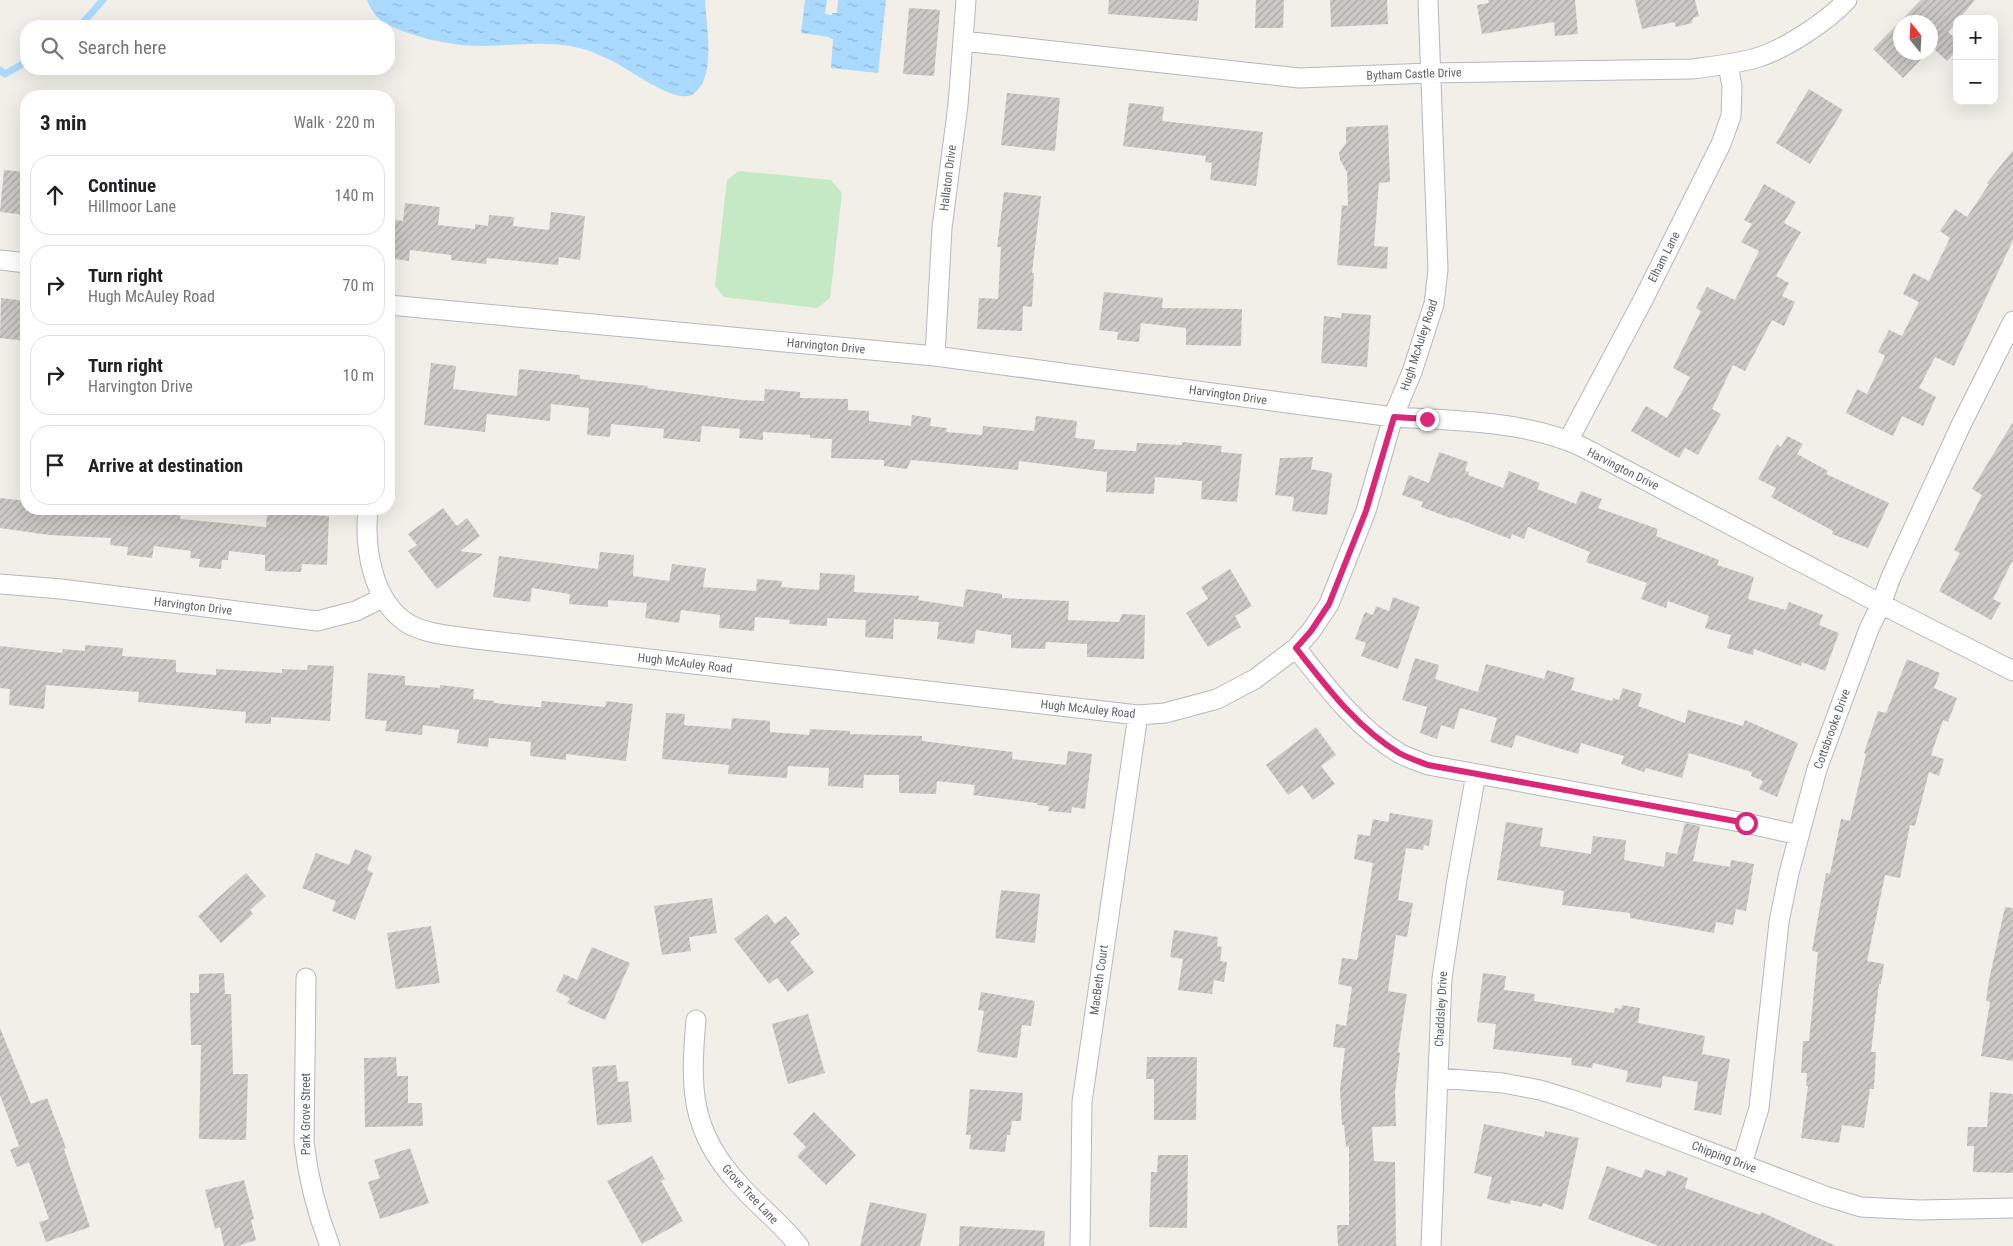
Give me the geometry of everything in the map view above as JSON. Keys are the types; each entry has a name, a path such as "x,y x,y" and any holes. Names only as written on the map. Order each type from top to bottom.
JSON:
{"street":[{"name":"Hallaton Drive","path":"935,356 942,228 958,105 966,0"},
{"name":"Hugh McAuley Road","path":"367,515 366,530 370,557 382,598 408,624 432,632 1138,715 1166,713 1217,698 1255,679 1296,648 1311,631 1329,604 1366,511 1394,417 1412,372 1434,304 1438,270 1428,0"},
{"name":"Bytham Castle Drive","path":"963,41 1299,78 1431,73 1692,69 1728,65 1758,57 1786,44 1831,16 1847,0"},
{"name":"Elham Lane","path":"1568,441 1721,144 1731,116 1732,86 1728,65"},
{"path":"0,260 20,262"},
{"name":"Harvington Drive","path":"395,310 935,356 1394,417 1468,421 1526,430 1568,441 1603,458 2013,671"},
{"name":"Cottsbrooke Drive","path":"1742,1164 1759,1108 1779,922 1799,835 1817,769 1869,629 1891,577 1961,425 2013,321"},
{"name":"Harvington Drive","path":"0,584 70,590 317,621 356,611 382,598"},
{"path":"1296,648 1330,691 1368,730 1399,753 1428,765 1746,823 1799,835"},
{"name":"MacBeth Court","path":"1080,1246 1082,1102 1138,715"},
{"name":"Chaddsley Drive","path":"1431,1246 1442,978 1476,774"},
{"name":"Park Grove Street","path":"306,978 304,1142 308,1174 330,1246"},
{"name":"Grove Tree Lane","path":"696,1020 693,1087 697,1113 702,1129 717,1158 738,1183 799,1246"},
{"name":"Chipping Drive","path":"1438,1078 1503,1083 1540,1090 1576,1101 1861,1207 1920,1210 2013,1208"}],"green space":[{"path":"739,171 831,180 842,193 830,298 817,308 724,297 715,286 727,180"}],"water":[{"path":"367,0 705,0 708,64 700,86 693,94 685,96 675,95 650,84 608,59 580,48 551,44 477,46 442,42 395,28 395,20 381,20"},
{"path":"805,0 827,0 825,14 832,15 832,13 837,13 838,0 886,0 878,73 831,68 833,39 801,33"}],"building":[{"path":"1109,0 1199,0 1197,21 1108,14"},
{"path":"1256,0 1284,0 1283,28 1255,28"},
{"path":"1330,0 1387,0 1388,24 1331,27"},
{"path":"1488,0 1575,0 1578,34 1555,36 1554,22 1482,34 1477,5 1489,3"},
{"path":"1635,0 1695,0 1699,16 1693,18 1692,23 1676,27 1674,22 1642,29"},
{"path":"1921,0 1975,0 1962,15 1953,15 1953,26 1948,32 1953,36 1953,54 1947,61 1938,53 1938,15 1906,15"},
{"path":"909,8 940,10 934,76 903,74"},
{"path":"1893,29 1893,60 1920,60 1903,78 1873,49"},
{"path":"1809,89 1843,110 1810,164 1776,143"},
{"path":"1007,93 1060,98 1055,151 1001,145"},
{"path":"1129,103 1164,107 1162,121 1263,132 1256,186 1210,180 1212,163 1205,162 1206,156 1123,146"},
{"path":"1388,125 1390,182 1379,183 1374,246 1388,247 1387,269 1337,265 1342,205 1348,206 1347,172 1340,160 1339,153 1346,143 1346,127"},
{"path":"2013,150 2013,240 1954,366 1935,357 1919,388 1936,397 1923,426 1902,416 1893,436 1846,413 1857,389 1867,394 1885,356 1878,352 1889,330 1902,336 1919,302 1903,294 1913,273 1929,281 1950,238 1940,231 1955,209 1967,217 1989,184 1987,183"},
{"path":"4,170 20,171 20,214 0,212"},
{"path":"1764,184 1796,202 1784,223 1801,232 1776,276 1789,283 1782,296 1795,302 1784,326 1772,320 1745,371 1733,365 1712,409 1721,414 1698,455 1685,448 1679,458 1631,431 1646,406 1667,418 1690,377 1673,368 1701,311 1696,308 1707,287 1735,300 1759,251 1741,242 1752,224 1744,220"},
{"path":"1004,192 1041,196 1032,273 1034,273 1032,307 1023,306 1022,331 977,329 979,298 998,299 1001,247 997,247"},
{"path":"405,203 440,207 438,225 475,229 475,224 488,226 489,215 514,217 513,226 549,230 551,212 585,216 580,260 559,257 558,265 487,258 486,264 451,260 451,255 410,250 409,261 395,259 395,220 403,221"},
{"path":"1104,292 1163,298 1162,308 1242,309 1241,346 1186,345 1186,328 1141,323 1139,342 1117,340 1118,332 1099,330"},
{"path":"1,298 20,300 20,340 0,338"},
{"path":"1342,313 1371,315 1367,367 1321,363 1324,316 1341,318"},
{"path":"431,363 456,366 453,389 517,396 519,369 580,375 580,379 648,386 647,388 742,400 764,401 765,389 800,392 800,398 848,399 848,410 869,411 869,421 911,426 912,415 931,418 930,426 947,428 946,432 982,435 983,426 1034,431 1036,416 1077,421 1075,438 1095,440 1094,449 1136,451 1137,443 1182,445 1182,442 1222,446 1221,452 1242,454 1237,502 1201,499 1202,481 1155,477 1154,494 1106,492 1107,472 1019,461 1018,470 911,460 907,469 884,466 884,460 831,458 832,439 810,438 810,435 763,432 763,440 739,438 740,429 702,426 700,442 663,438 664,429 611,424 610,437 587,435 589,408 551,404 550,421 487,414 485,432 424,425"},
{"path":"2013,422 2013,560 1993,599 2001,603 1991,620 1939,591 1960,553 1954,550 1982,495 1972,489"},
{"path":"1787,436 1803,444 1797,454 1828,471 1826,474 1889,503 1868,548 1832,534 1833,531 1771,497 1776,488 1758,479 1777,444 1781,447"},
{"path":"1439,452 1468,462 1465,471 1469,472 1468,475 1503,488 1509,471 1540,483 1537,489 1576,504 1581,491 1602,499 1598,508 1658,529 1656,536 1719,560 1717,565 1754,577 1748,599 1786,610 1789,602 1823,615 1819,625 1839,633 1825,671 1802,662 1801,666 1754,649 1753,655 1727,648 1731,635 1705,628 1709,616 1668,601 1666,608 1641,599 1647,583 1586,562 1590,552 1528,527 1524,539 1512,534 1510,539 1421,507 1423,502 1402,495 1409,475 1429,483"},
{"path":"1313,457 1311,469 1332,473 1327,515 1292,511 1294,497 1275,495 1280,458"},
{"path":"0,498 20,500 20,515 180,515 180,519 266,527 267,515 329,516 327,565 302,564 301,572 265,571 265,555 229,551 228,560 222,560 221,569 199,567 200,559 190,558 191,551 154,546 152,558 127,555 128,547 110,545 111,538 49,535 0,528"},
{"path":"443,508 457,526 467,518 480,536 460,551 483,554 437,589 408,551 417,545 408,534"},
{"path":"600,552 634,555 633,576 669,581 672,564 706,568 703,587 756,591 757,579 782,581 781,587 819,590 820,573 855,575 854,592 919,596 918,600 963,607 966,589 1002,594 1002,598 1069,601 1068,620 1119,622 1122,614 1145,615 1144,659 1087,657 1087,644 1046,642 1045,649 1011,648 1011,635 976,630 974,644 937,639 939,622 894,619 893,639 865,637 866,620 827,618 827,626 789,624 790,620 755,617 754,631 719,628 720,615 681,610 679,623 645,618 647,603 608,600 608,607 569,604 570,594 532,588 530,602 493,597 499,556 598,569"},
{"path":"1230,569 1252,606 1235,616 1241,627 1208,647 1186,613 1208,599 1201,587"},
{"path":"1393,597 1420,607 1398,669 1361,656 1366,643 1355,639 1365,612 1373,615 1376,606 1389,611"},
{"path":"85,645 123,648 122,656 176,660 176,672 216,675 216,669 282,673 282,669 307,670 308,665 334,666 330,721 271,717 271,724 245,723 246,712 138,702 139,692 46,685 44,709 9,705 10,689 0,688 0,646 62,653 63,649 85,651"},
{"path":"1415,658 1439,665 1435,679 1478,692 1486,664 1544,679 1547,670 1575,678 1571,690 1612,701 1613,698 1619,700 1623,688 1642,694 1638,706 1685,723 1688,710 1743,726 1745,720 1798,743 1777,797 1759,789 1763,781 1751,776 1752,772 1689,753 1682,778 1646,768 1644,772 1621,764 1624,756 1581,743 1578,754 1516,735 1512,748 1490,742 1497,718 1460,708 1454,729 1441,725 1437,739 1420,733 1427,707 1402,700"},
{"path":"1907,659 1940,673 1934,688 1957,698 1948,722 1943,720 1931,755 1944,759 1939,776 1929,772 1915,826 1910,825 1900,878 1885,875 1867,961 1884,964 1881,984 1879,984 1871,1052 1876,1052 1874,1089 1870,1089 1864,1128 1842,1125 1839,1143 1801,1138 1808,1086 1806,1086 1807,1073 1801,1073 1803,1041 1809,1041 1818,952 1812,951 1826,873 1830,874 1841,819 1850,821 1866,754 1864,753 1878,711 1886,713"},
{"path":"368,673 405,676 405,685 440,688 440,685 474,689 473,699 494,701 494,703 537,707 541,707 542,701 605,707 606,701 633,704 626,761 566,754 566,760 530,756 531,742 489,738 488,747 457,743 459,730 423,725 422,735 385,731 387,721 365,719"},
{"path":"666,713 685,714 684,725 731,729 732,718 770,721 770,732 809,735 810,729 850,731 850,734 922,736 922,741 1013,752 1012,759 1066,765 1068,751 1092,754 1085,809 1072,807 1071,813 1048,811 1049,806 1037,805 1037,803 973,795 975,785 937,781 936,794 899,793 899,775 864,775 863,788 828,786 829,768 788,766 787,778 728,774 729,765 662,759"},
{"path":"1316,727 1336,755 1321,766 1335,784 1313,800 1302,785 1288,795 1266,765"},
{"path":"1390,813 1433,820 1429,846 1424,845 1423,850 1406,848 1398,900 1413,903 1407,937 1396,935 1388,991 1407,994 1398,1052 1400,1053 1395,1092 1396,1126 1372,1127 1374,1161 1395,1162 1396,1246 1338,1246 1337,1225 1349,1225 1349,1146 1346,1147 1344,1125 1342,1125 1340,1090 1345,1048 1333,1047 1336,1024 1346,1026 1352,987 1338,984 1342,958 1357,960 1373,863 1354,859 1358,834 1370,836 1373,819 1388,822"},
{"path":"1506,822 1543,828 1540,846 1591,854 1593,836 1626,840 1624,860 1664,867 1666,852 1677,854 1685,823 1700,826 1693,861 1730,867 1731,860 1754,864 1746,911 1736,909 1733,925 1716,922 1714,933 1630,918 1630,913 1562,905 1564,891 1497,880"},
{"path":"355,849 372,856 367,870 373,873 355,920 332,911 336,901 302,888 316,853 349,865"},
{"path":"246,873 266,896 250,910 253,914 221,943 198,916"},
{"path":"1001,890 1040,894 1035,943 995,938"},
{"path":"712,898 717,933 689,937 691,951 662,955 654,906"},
{"path":"2005,907 2013,908 2013,1061 1981,1056 1990,1002 1986,1001 1989,980"},
{"path":"767,914 775,924 786,916 800,934 790,942 814,972 788,992 777,978 769,984 734,939"},
{"path":"431,926 440,983 396,989 387,933"},
{"path":"1174,930 1218,937 1217,946 1222,947 1220,961 1227,962 1224,982 1214,980 1212,994 1178,990 1183,959 1170,957"},
{"path":"592,947 630,963 605,1020 567,1003 570,998 556,991 564,974 577,980"},
{"path":"224,973 225,994 231,994 233,1074 248,1074 246,1140 199,1139 201,1045 191,1045 190,993 199,993 199,974"},
{"path":"1483,973 1506,976 1504,990 1535,994 1534,1001 1614,1013 1615,1008 1621,1009 1622,1005 1640,1008 1638,1023 1705,1036 1702,1054 1730,1059 1721,1115 1694,1110 1698,1082 1663,1076 1661,1088 1626,1082 1628,1071 1593,1063 1592,1068 1571,1065 1572,1058 1493,1049 1496,1024 1477,1022"},
{"path":"981,992 1035,1001 1031,1026 1022,1025 1017,1058 977,1052 984,1011 978,1010"},
{"path":"808,1014 825,1073 788,1084 772,1024"},
{"path":"0,1028 31,1104 47,1098 66,1148 64,1149 90,1227 46,1242 39,1222 49,1219 29,1162 17,1167 10,1150 19,1146 0,1095"},
{"path":"396,1057 397,1076 408,1076 408,1103 422,1103 423,1126 365,1127 364,1058"},
{"path":"1147,1057 1197,1057 1196,1120 1154,1120 1154,1079 1146,1079"},
{"path":"616,1065 618,1082 628,1081 632,1122 597,1125 592,1067"},
{"path":"970,1089 1023,1093 1021,1121 1012,1121 1010,1135 1007,1135 1005,1152 969,1149 971,1135 966,1135"},
{"path":"1990,1092 2013,1094 2013,1173 1973,1172 1974,1146 1967,1146 1968,1127 1987,1127"},
{"path":"814,1112 856,1155 826,1185 797,1156 806,1147 793,1134"},
{"path":"1484,1124 1544,1137 1545,1131 1579,1138 1563,1210 1543,1203 1542,1207 1511,1200 1510,1204 1487,1199 1492,1177 1474,1173"},
{"path":"410,1148 429,1203 380,1219 368,1182 380,1178 374,1160"},
{"path":"1158,1155 1188,1155 1187,1228 1149,1227 1151,1172 1157,1172"},
{"path":"652,1156 665,1179 661,1181 683,1221 642,1244 607,1181"},
{"path":"1607,1166 1642,1178 1645,1169 1665,1176 1667,1170 1688,1178 1685,1188 1760,1215 1761,1212 1836,1246 1659,1246 1588,1219"},
{"path":"244,1180 254,1219 251,1220 256,1240 237,1246 224,1246 220,1227 215,1229 205,1190"},
{"path":"870,1202 927,1214 920,1246 860,1246"},
{"path":"960,1226 1045,1231 1044,1246 959,1246"}],"waterway":[{"path":"85,20 103,0"},
{"path":"0,70 5,74 20,65"}],"route":[{"path":"1427,419 1394,417 1366,511 1329,604 1311,631 1296,648 1330,691 1368,730 1399,753 1428,765 1746,823"}]}
